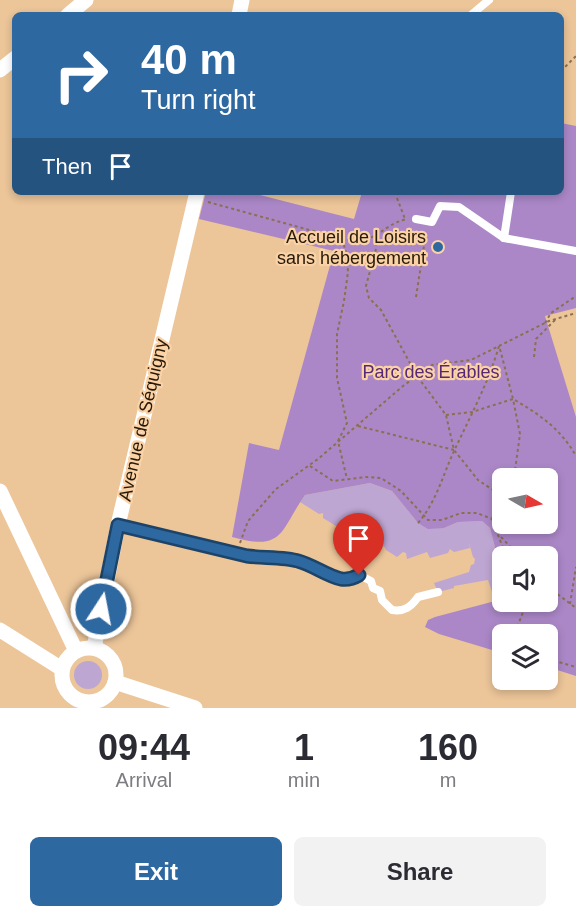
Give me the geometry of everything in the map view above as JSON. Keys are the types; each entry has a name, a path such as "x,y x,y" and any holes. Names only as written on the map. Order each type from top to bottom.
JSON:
{"street":[{"path":"72,12 86,0"},
{"path":"0,70 12,60"},
{"name":"Avenue de Séquigny","path":"94,648 118,525 196,196"},
{"path":"0,491 76,651"},
{"path":"0,630 62,669"},
{"path":"94,648 102,651 113,664 115,682 104,703 84,705 67,691 62,679 62,669 69,656 76,651 94,648"},
{"path":"115,682 195,708"}],"lane":[{"path":"475,12 489,0"},
{"path":"504,238 511,195"},
{"path":"416,219 432,222 440,206 459,207 504,238 576,251"},
{"path":"118,525 247,556 295,560 339,579 359,575 371,581 373,588 380,591 382,600 388,608 399,611 408,608 418,597 438,592"}],"path":[{"path":"564,68 576,56"},
{"path":"397,195 405,219"},
{"path":"196,196 342,239 359,241 376,237 405,219 416,219"},
{"path":"416,297 428,221"},
{"path":"376,237 376,249 366,286 369,298 381,310 417,376 446,416 454,450 478,480 492,489"},
{"path":"342,239 347,255 348,272 337,334 337,378 347,423 339,441 347,479"},
{"path":"545,323 551,313 576,296"},
{"path":"247,556 239,544 248,520 276,489 339,441 417,376 432,365 471,360 549,321 576,313"},
{"path":"534,357 536,339 558,318"},
{"path":"499,346 513,399 519,434 515,468"},
{"path":"418,523 436,496 499,346"},
{"path":"446,416 472,412 513,399"},
{"path":"513,399 552,424 569,443 576,456"},
{"path":"357,426 454,450"},
{"path":"310,466 333,481 366,477 381,478 401,491 428,520 442,520 461,513 477,513 492,519"},
{"path":"499,535 503,546"},
{"path":"499,535 509,546"},
{"path":"570,604 576,567"},
{"path":"558,595 576,608"},
{"path":"558,662 576,667"}],"shaded area":[{"path":"370,483 392,491 418,523 444,528 458,522 482,521 490,528 495,546 492,546 492,592 488,580 454,586 454,588 438,592 434,583 469,572 475,559 469,543 470,548 454,552 450,549 448,553 430,558 427,552 407,559 406,553 403,552 397,557 384,546 377,551 363,543 363,538 358,539 342,529 341,525 336,526 323,518 323,513 319,514 300,502 305,495"},
{"path":"88,661 98,665 102,675 98,685 88,689 78,685 74,675 78,665"}],"green space":[{"name":"Parc des Érables","path":"564,124 576,126 576,308 545,316 576,417 576,676 558,670 558,624 492,624 492,650 439,634 425,627 428,620 435,617 492,602 492,612 558,612 558,546 495,546 490,528 482,521 458,522 444,528 428,529 418,523 392,491 370,483 305,495 285,528 272,540 262,542 232,537 249,443 279,450 334,251 199,219 205,195 260,195 354,219 361,195 564,195"}],"place":[{"name":"Accueil de Loisirs sans hébergement","path":"438,247"}],"route":[{"path":"101,609 118,525 247,556 295,560 339,579 359,575"}]}
